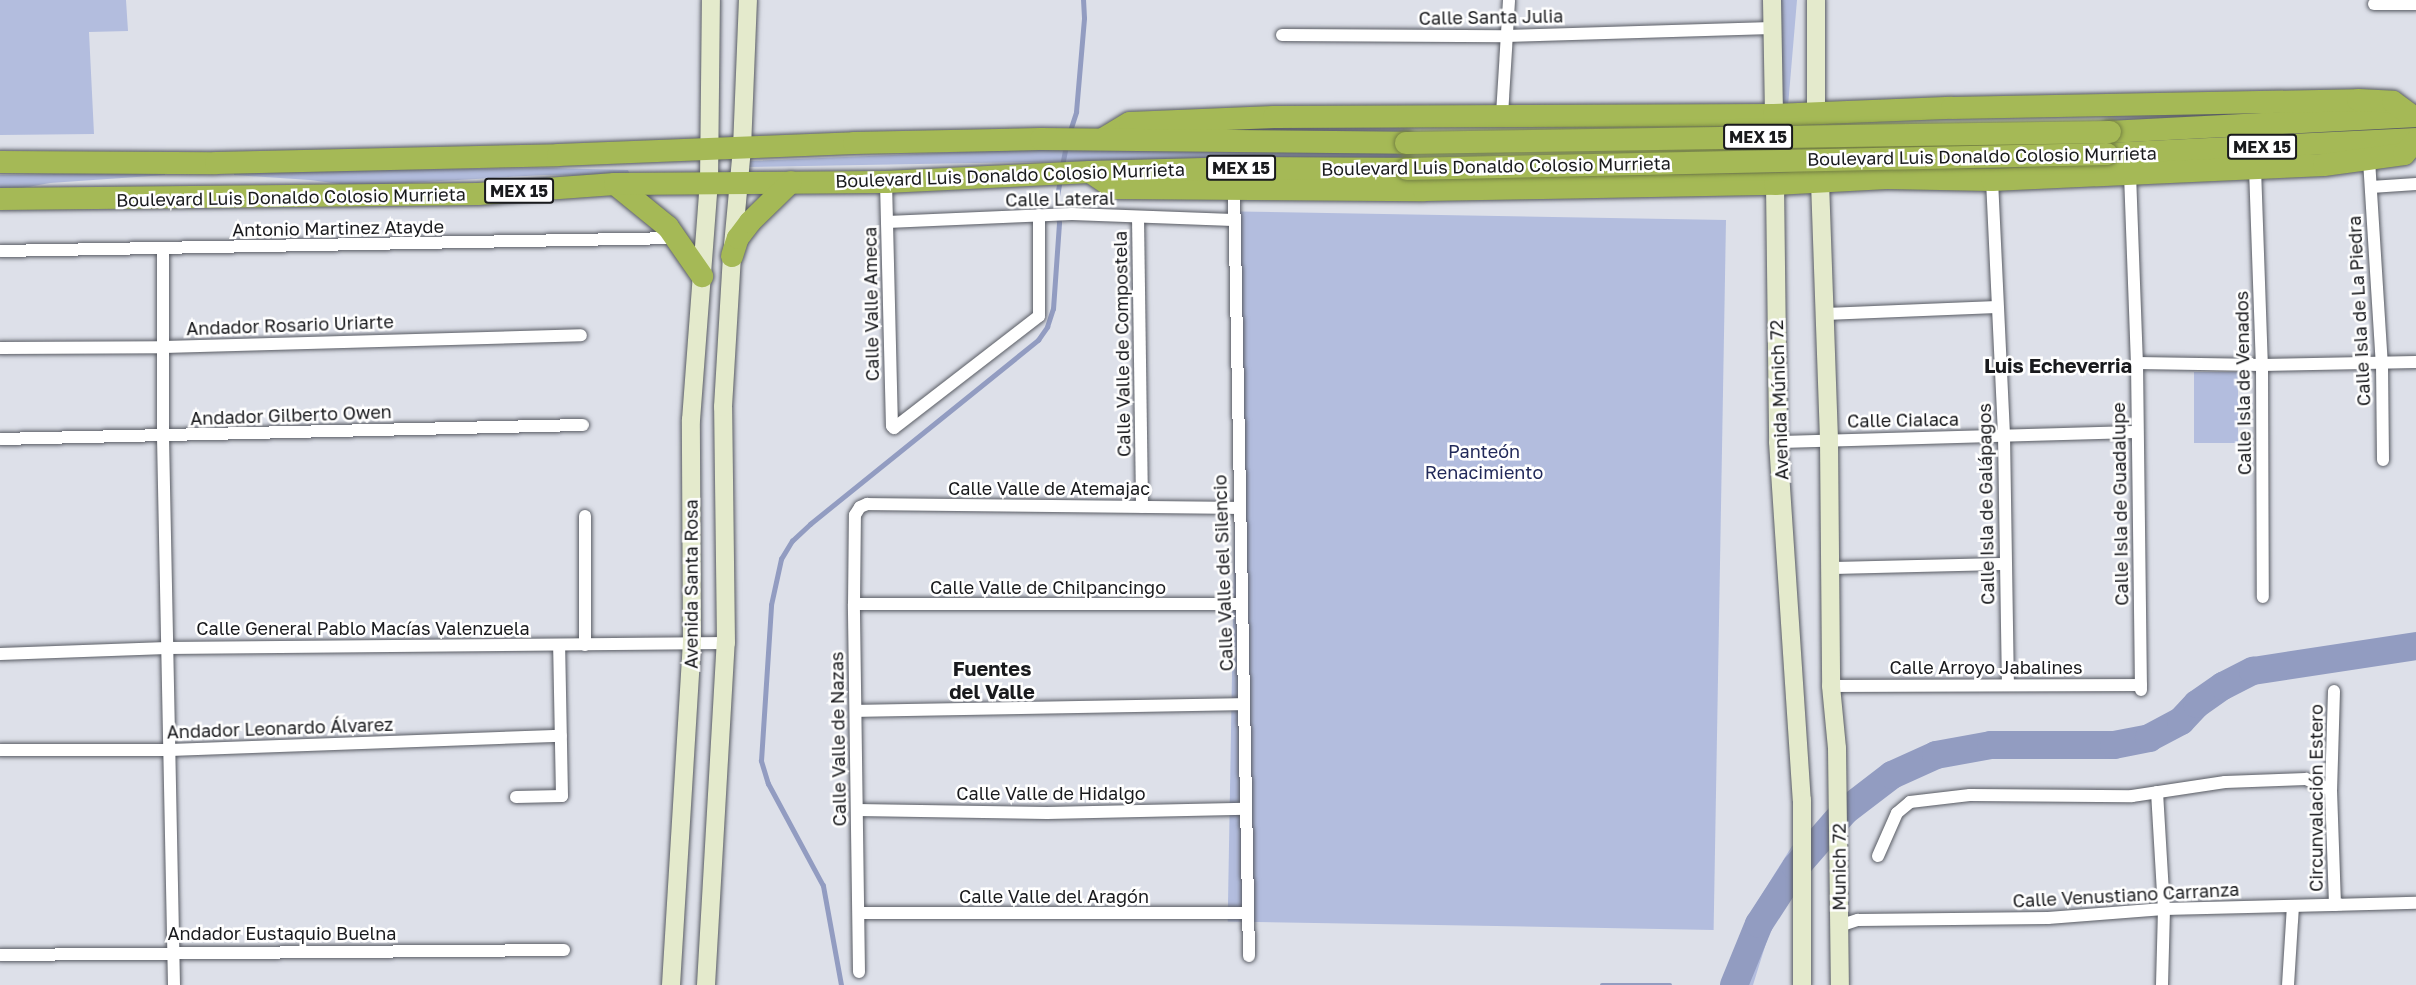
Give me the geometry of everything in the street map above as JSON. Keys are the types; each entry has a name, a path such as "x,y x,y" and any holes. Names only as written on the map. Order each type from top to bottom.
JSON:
{"highway":[{"path":"1091,140 1130,123 1274,117 1681,116 2358,100 2393,102 2414,116"},
{"path":"1887,178 1870,165 1862,152 1862,142 1868,125 1893,110"},
{"path":"1816,113 1820,182"},
{"name":"Avenida Múnich 72","path":"1774,114 1775,184"},
{"path":"1674,185 1686,180 1694,171 1704,151 1699,131 1681,116"},
{"name":"Boulevard Luis Donaldo Colosio Murrieta","path":"0,200 466,194 615,184 886,182 1082,172 1407,169 2108,143 2414,116"},
{"name":"Boulevard Luis Donaldo Colosio Murrieta","path":"0,162 216,163 1041,139 1406,143 2108,143 2416,140"},
{"path":"1082,172 1114,188 1424,190 1775,184 1887,178 1992,180 2255,168 2369,160 2403,154 2416,140"},
{"path":"732,256 738,238 750,222 791,182"},
{"path":"615,184 653,213 677,238 702,276"}],"main road":[{"path":"709,150 711,0"},
{"path":"741,148 748,0"},
{"name":"Avenida Múnich 72","path":"1772,0 1774,114"},
{"path":"1816,0 1816,113"},
{"name":"Avenida Santa Rosa","path":"706,985 726,643 723,407 741,148"},
{"name":"Avenida Santa Rosa","path":"671,985 692,643 691,420 709,183 709,150"},
{"path":"1820,182 1829,440 1831,686"},
{"name":"Avenida Múnich 72","path":"1775,184 1778,442 1802,800"},
{"name":"Munich 72","path":"1831,686 1837,748 1840,985"},
{"name":"Munich 72","path":"1802,800 1802,985"}],"street":[{"path":"1502,115 1509,0"},
{"path":"2374,4 2416,4"},
{"name":"Calle Santa Julia","path":"1282,35 1506,36 1772,28"},
{"name":"Calle Isla de La Piedra","path":"2369,160 2382,364 2383,460"},
{"name":"Calle Isla de Venados","path":"2255,168 2262,365 2263,597"},
{"name":"Calle Isla de Guadalupe","path":"2130,174 2137,363 2141,688"},
{"name":"Calle Isla de Galápagos","path":"1992,180 2004,435 2008,684"},
{"name":"Calle Valle Ameca","path":"886,182 892,426 897,427 1039,316 1039,216"},
{"path":"2371,187 2416,184"},
{"name":"Calle Valle del Silencio","path":"1234,188 1238,508 1249,956"},
{"name":"Calle Lateral","path":"887,222 1053,214 1233,220"},
{"name":"Calle Valle de Compostela","path":"1138,217 1142,507"},
{"name":"Antonio Martinez Atayde","path":"0,251 163,250 677,238"},
{"path":"163,250 163,437 174,985"},
{"path":"1825,314 1997,307"},
{"name":"Andador Rosario Uriarte","path":"0,348 581,335"},
{"path":"2137,363 2262,365 2416,362"},
{"name":"Andador Gilberto Owen","path":"0,439 163,437 583,425"},
{"name":"Calle Cialaca","path":"1778,442 2137,432"},
{"name":"Calle Valle de Atemajac","path":"860,507 867,504 1238,508"},
{"name":"Calle Valle de Nazas","path":"859,972 854,604 855,515 860,507"},
{"path":"585,516 585,645"},
{"path":"1829,568 2005,564"},
{"name":"Calle Valle de Chilpancingo","path":"854,604 1241,604"},
{"name":"Calle General Pablo Macías Valenzuela","path":"0,654 167,648 726,643"},
{"path":"516,797 562,796 559,645"},
{"name":"Calle Arroyo Jabalines","path":"1831,686 2008,684 2141,688"},
{"name":"Circunvalación Estero","path":"2334,691 2331,790 2335,905"},
{"path":"856,711 1244,704"},
{"name":"Andador Leonardo Álvarez","path":"0,750 170,750 561,736"},
{"path":"1878,856 1897,813 1910,802 1971,795 2132,796 2225,782 2306,779 2331,790"},
{"path":"2157,792 2164,909 2162,985"},
{"name":"Calle Valle de Hidalgo","path":"857,810 1047,813 1246,809"},
{"name":"Calle Venustiano Carranza","path":"1839,926 1858,920 2048,918 2164,909 2416,903"},
{"path":"2288,985 2294,906"},
{"name":"Calle Valle del Aragón","path":"859,913 1248,913"},
{"name":"Andador Eustaquio Buelna","path":"0,955 173,951 564,950"}],"green space":[{"path":"0,0 126,0 128,31 89,32 94,134 0,135"},
{"path":"1775,0 1797,0 1788,106 1783,112"},
{"path":"1039,149 1528,151 1418,163 1194,159 746,167 750,161"},
{"path":"548,168 628,170 631,177 544,175 355,186 310,180 234,175 234,172"},
{"path":"165,172 165,175 50,183 0,192 0,175"},
{"name":"Panteón Renacimiento","path":"1240,212 1726,220 1714,930 1228,921"},
{"path":"2194,372 2238,372 2238,443 2194,443"},
{"path":"1845,811 1812,870 1772,924 1753,985 1720,985 1754,907 1792,846"}],"waterway":[{"path":"1069,134 1076,112 1084,18 1083,0"},
{"path":"1062,166 1066,145"},
{"path":"841,985 823,886 768,784 761,761 771,605 781,559 792,541 810,524 1038,340 1047,327 1053,309 1059,223 1056,202 1060,180"},
{"path":"1734,985 1759,924 1796,867 1845,811 1892,775 1936,755 1991,745 2114,745 2149,738 2181,721 2197,704 2223,686 2253,671 2416,646"},
{"path":"1602,985 1670,985"}],"district":[{"name":"Luis Echeverria","path":"2058,365"},
{"name":"Fuentes del Valle","path":"992,680"}]}
